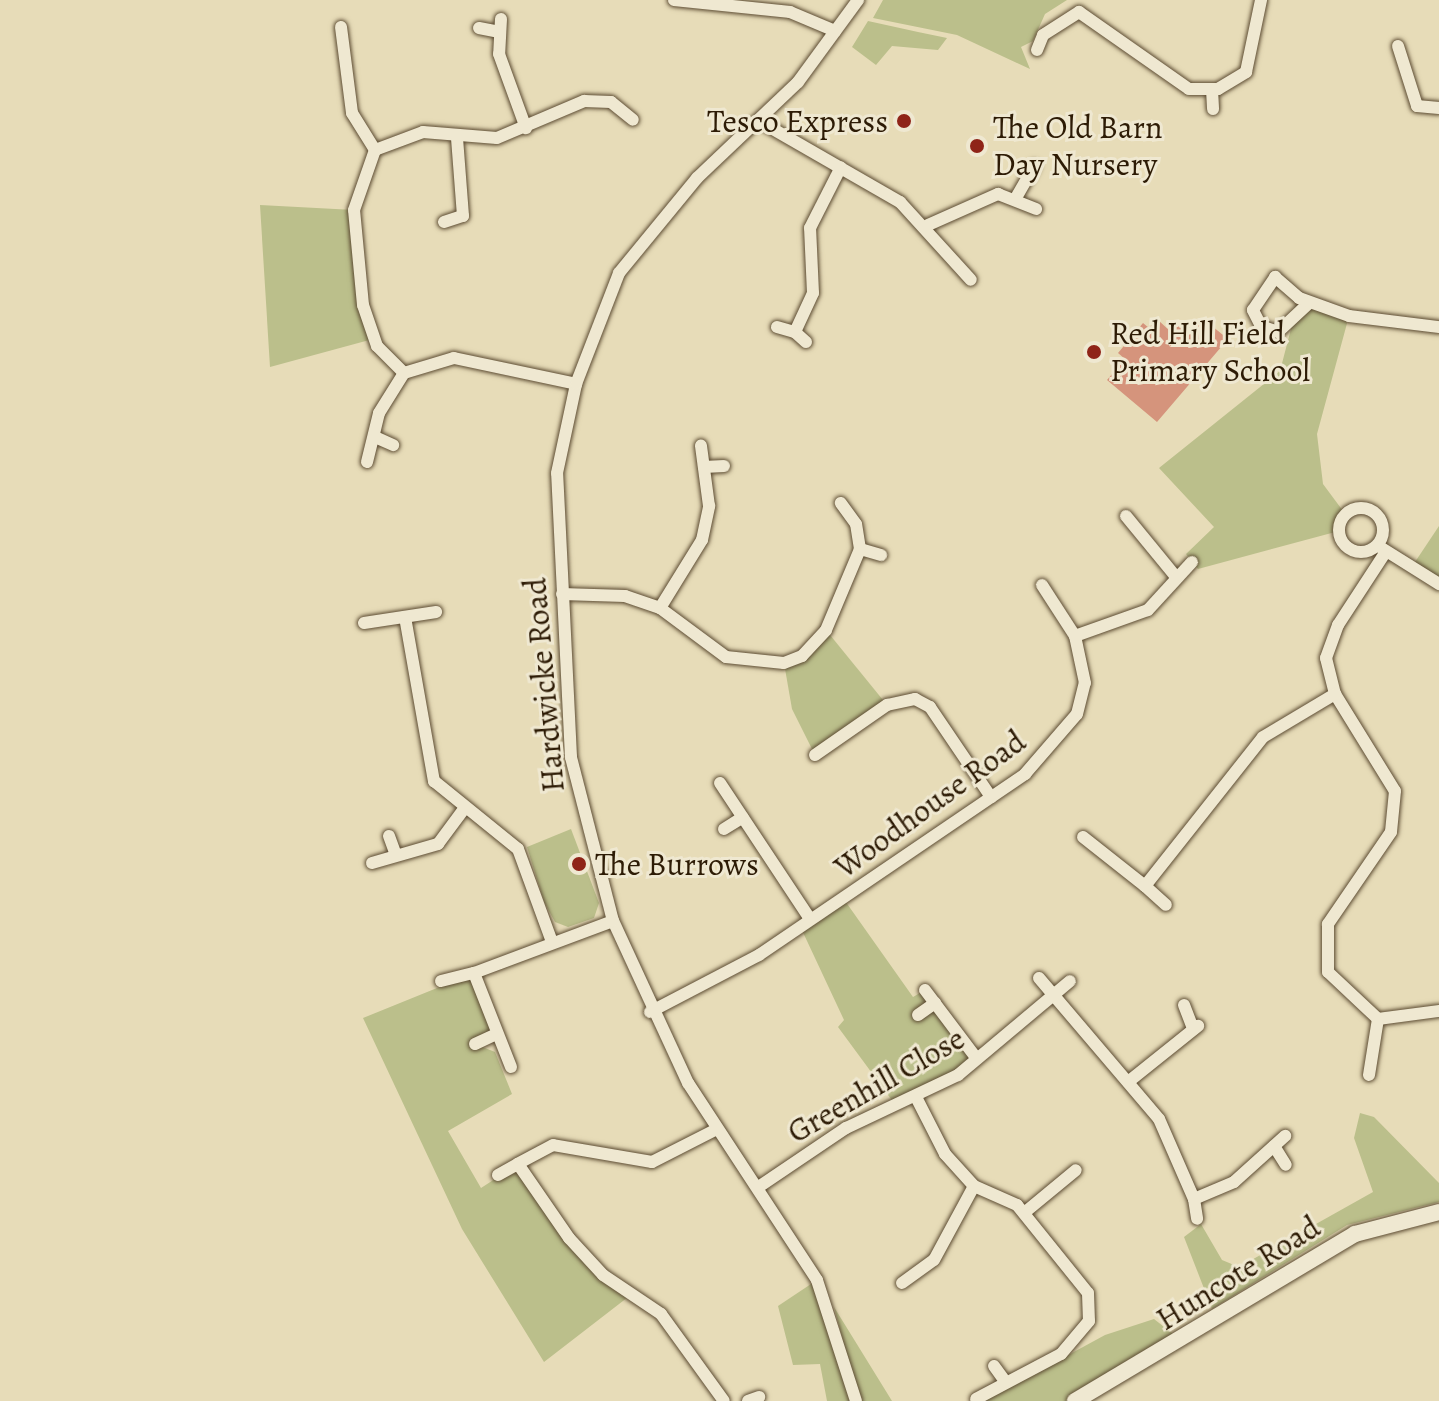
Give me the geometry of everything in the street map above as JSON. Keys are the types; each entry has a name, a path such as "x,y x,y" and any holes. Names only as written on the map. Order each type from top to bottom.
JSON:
{"street":[{"path":"674,0 790,12 835,31"},
{"name":"Hardwicke Road","path":"856,1401 833,1314 760,1186 717,1129 650,1012 613,921 571,757 557,473 576,384 619,273 697,178 759,121 858,0"},
{"path":"1037,50 1043,35 1081,6 1189,89 1212,89 1246,72 1261,0"},
{"path":"479,28 501,25 499,54 526,128"},
{"path":"341,27 352,113 375,150"},
{"path":"1398,46 1417,106"},
{"path":"1212,89 1213,109"},
{"path":"375,150 423,132 457,138 526,128 584,101 611,102 633,120"},
{"path":"1403,114 1417,106 1439,108"},
{"path":"759,121 841,167 928,225 971,280"},
{"path":"444,222 463,216 457,138"},
{"path":"375,150 354,210 363,305 377,346 404,373"},
{"path":"797,327 813,293 810,228 841,167"},
{"path":"1017,196 1034,167"},
{"path":"928,225 966,202 1017,196 1036,209"},
{"path":"1309,303 1278,332 1261,326 1253,310 1275,277 1309,303 1349,316 1439,327"},
{"path":"777,327 797,327"},
{"path":"797,327 806,342"},
{"path":"367,462 379,413 404,373 454,358 576,384"},
{"path":"375,437 393,445"},
{"path":"660,608 702,540 704,467 701,446"},
{"path":"704,467 724,466"},
{"path":"562,594 625,596 660,608 726,657 784,663 802,656 826,630 860,549 856,524 841,503"},
{"path":"1126,516 1177,578"},
{"path":"860,549 881,555"},
{"path":"1439,584 1382,549 1338,625 1326,658 1335,694 1395,791 1391,832 1328,924 1326,950 1339,989 1378,1019 1439,1011"},
{"path":"1042,585 1075,636 1148,610 1192,562"},
{"path":"364,623 436,612"},
{"path":"405,617 425,761 434,781 464,809 499,826 518,849 552,942"},
{"name":"Woodhouse Road","path":"650,1012 722,978 991,797 1045,756 1077,714 1085,683 1075,636"},
{"path":"1145,886 1263,737 1335,694"},
{"path":"815,755 887,705 915,699 930,707 991,797"},
{"path":"720,783 810,919"},
{"path":"372,863 438,844 464,809"},
{"path":"724,829 743,817"},
{"path":"389,836 396,855"},
{"path":"1083,837 1166,905"},
{"path":"441,981 474,973 613,921"},
{"path":"474,973 494,1035 511,1067"},
{"path":"1039,978 1159,1119 1194,1199 1197,1219"},
{"name":"Greenhill Close","path":"760,1186 846,1128 916,1097 977,1059 1070,981"},
{"path":"925,990 977,1059"},
{"path":"918,1015 935,1003"},
{"path":"1128,1082 1196,1028 1184,1005"},
{"path":"1369,1075 1378,1019"},
{"path":"475,1044 494,1035"},
{"path":"916,1097 945,1154 974,1186 1024,1213 1088,1293 1089,1321 1061,1354 976,1399"},
{"path":"498,1175 553,1145 652,1162 717,1129"},
{"path":"1194,1199 1234,1182 1285,1136"},
{"path":"1274,1146 1286,1165"},
{"path":"518,1164 569,1238 603,1275 661,1314 724,1401"},
{"path":"1024,1213 1076,1170"},
{"path":"902,1283 934,1260 974,1186"},
{"name":"Huncote Road","path":"1075,1401 1355,1234 1439,1212"},
{"path":"994,1366 1005,1381"}],"green space":[{"path":"883,0 1067,0 1045,14 1033,41 1021,47 1030,69 957,35 873,18"},
{"path":"868,21 947,38 938,50 892,46 876,65 852,47"},
{"path":"260,205 354,210 373,339 270,367"},
{"path":"1309,303 1349,316 1317,434 1323,484 1346,515 1339,531 1198,569 1186,554 1214,527 1159,468 1280,371 1292,325"},
{"path":"1439,526 1439,584 1411,568"},
{"path":"826,630 887,705 815,755 792,709 784,663"},
{"path":"571,829 599,903 594,918 568,927 555,922 544,902 527,847"},
{"path":"843,898 913,997 925,990 977,1059 894,1103 838,1027 844,1020 800,926"},
{"path":"474,973 494,1035 475,1044 495,1052 512,1094 448,1131 481,1188 518,1164 569,1238 632,1294 544,1362 462,1229 363,1018"},
{"path":"1360,1113 1374,1117 1439,1183 1439,1202 1347,1225 1212,1309 1184,1237 1201,1224 1222,1260 1239,1267 1373,1192 1354,1138"},
{"path":"817,1280 843,1341 834,1307 892,1401 827,1401 820,1364 793,1365 778,1306"},
{"path":"1154,1319 1177,1337 1172,1343 1066,1401 984,1401 1105,1335"}],"building":[{"path":"1202,318 1228,339 1157,422 1107,380 1125,359 1118,353 1143,323 1149,328 1157,319 1171,332 1181,320 1192,329"}],"place":[{"name":"Tesco Express","path":"904,121"},
{"name":"The Old Barn Day Nursery","path":"977,146"},
{"name":"Red Hill Field Primary School","path":"1094,352"},
{"name":"The Burrows","path":"579,864"}]}
